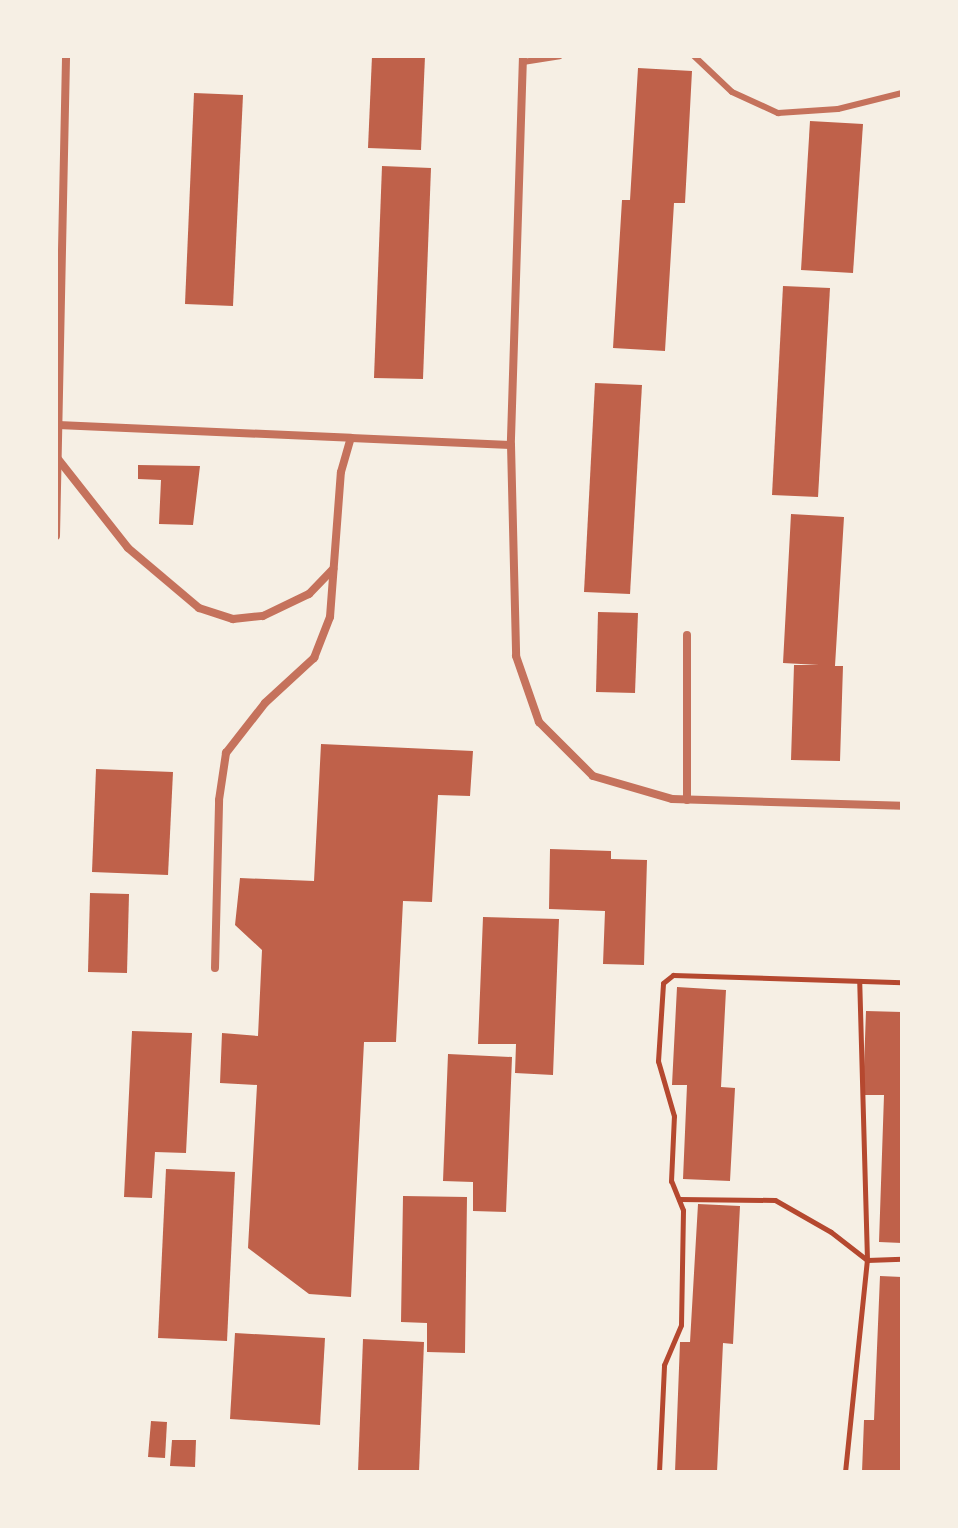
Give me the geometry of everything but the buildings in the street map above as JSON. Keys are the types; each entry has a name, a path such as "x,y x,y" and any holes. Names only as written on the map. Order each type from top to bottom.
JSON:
{"street":[{"path":"56,536 66,56"},
{"path":"523,59 511,445 516,656 539,722 593,776 687,800 902,806"},
{"path":"58,425 511,445"},
{"path":"215,968 219,800 226,753 265,703 314,658 330,617 341,472 351,438"},
{"path":"58,458 128,548 199,608 233,619 263,616 309,594 333,568"},
{"path":"687,635 687,800"}],"lane":[{"path":"523,59 560,56"},
{"path":"694,56 732,92 778,113 838,109 902,93"}],"path":[{"path":"659,1472 664,1365 681,1325 683,1210 671,1181 674,1116 658,1061 663,983 673,975 902,982"},
{"path":"845,1472 867,1260 859,981"},
{"path":"679,1199 775,1200 867,1260 902,1259"}]}
